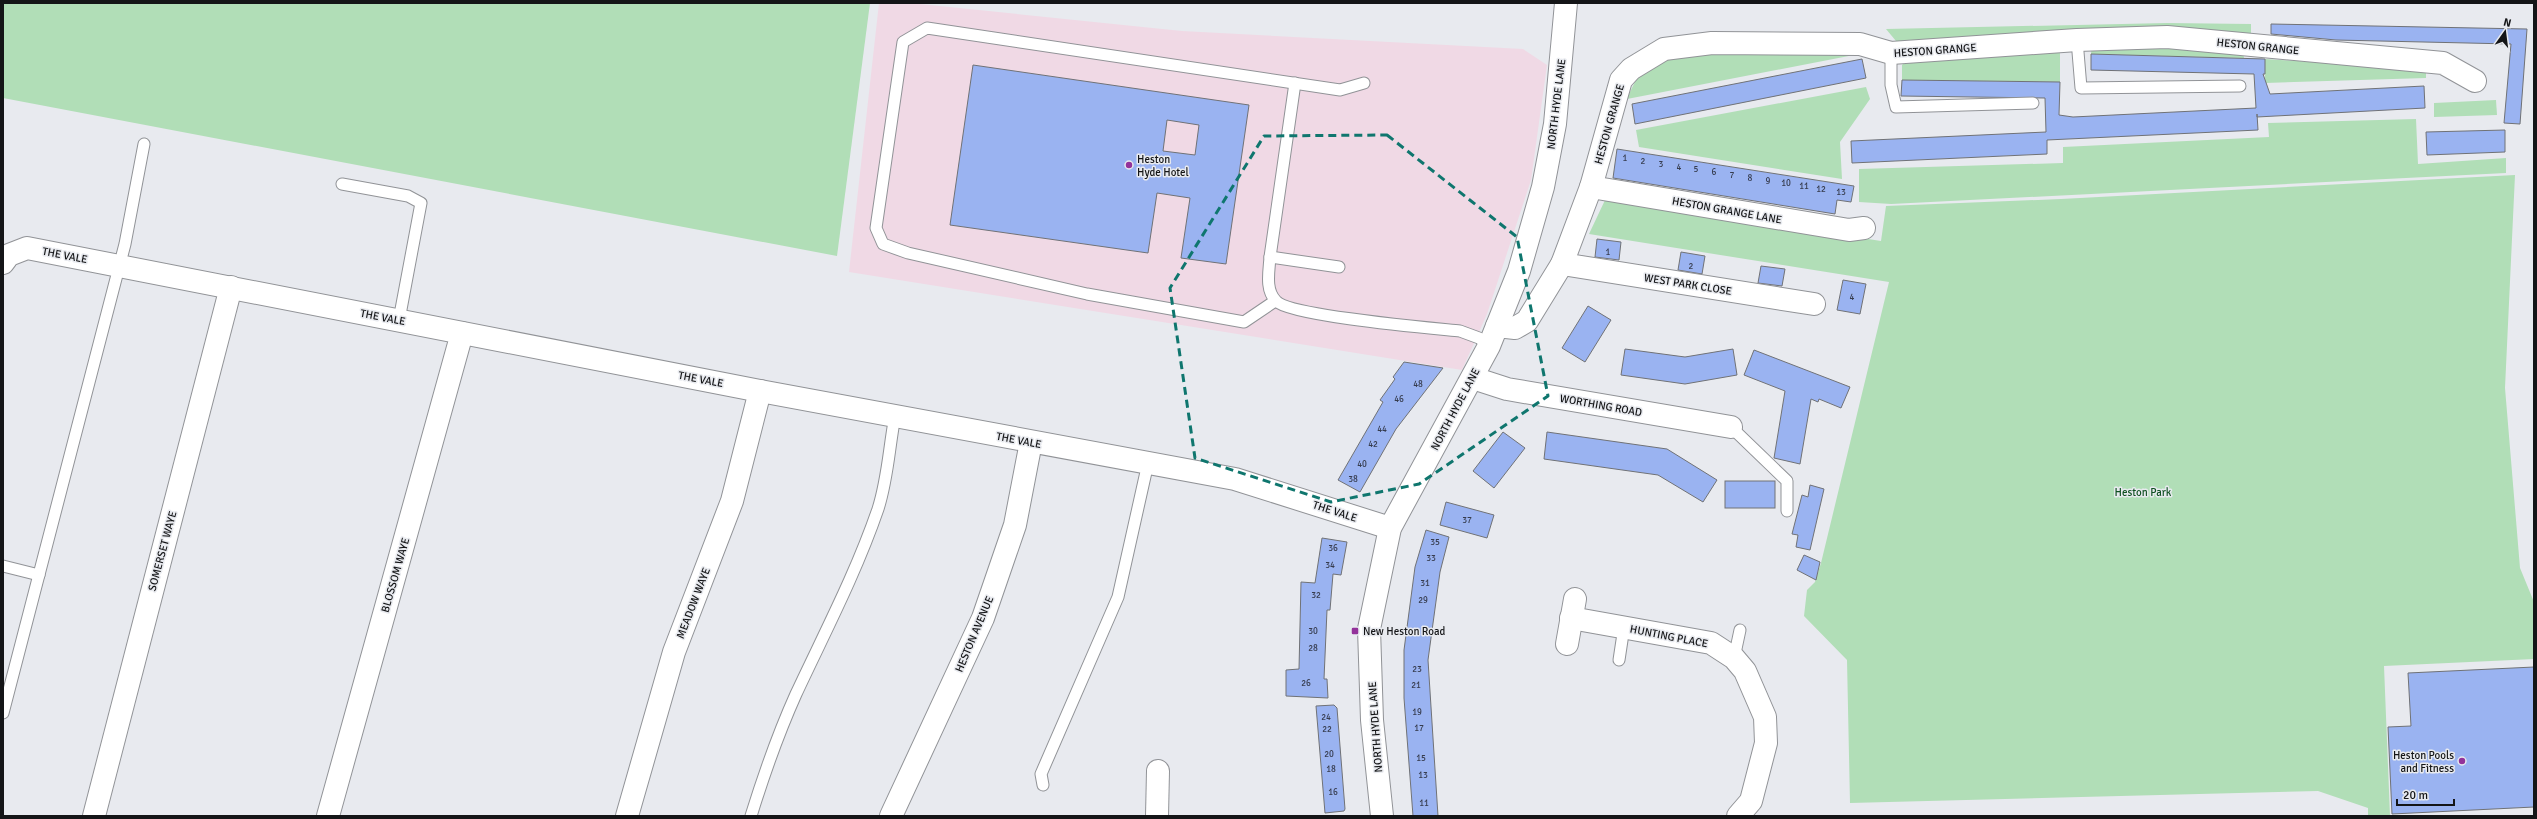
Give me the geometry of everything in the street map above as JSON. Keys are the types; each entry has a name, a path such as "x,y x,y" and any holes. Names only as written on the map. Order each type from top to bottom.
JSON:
{"street":[{"name":"NORTH HYDE LANE","path":"1382,816 1372,720 1369,629 1390,528 1473,378 1489,346 1519,271 1543,187 1555,124 1566,3"},
{"name":"HESTON GRANGE","path":"1497,326 1515,328 1527,321 1562,264 1591,187 1621,80 1631,69 1664,49 1712,42 1860,44 1890,53 2077,40 2167,37 2443,63 2475,81"},
{"name":"HESTON GRANGE LANE","path":"1591,187 1849,230 1864,228"},
{"name":"THE VALE","path":"5,256 27,248 760,391 1235,479 1390,528"},
{"name":"WEST PARK CLOSE","path":"1562,264 1814,304"},
{"name":"SOMERSET WAYE","path":"94,816 231,287"},
{"name":"BLOSSOM WAYE","path":"328,816 462,333"},
{"name":"WORTHING ROAD","path":"1473,378 1507,389 1731,427"},
{"name":"MEADOW WAYE","path":"627,816 674,652 732,501 760,391"},
{"name":"HESTON AVENUE","path":"891,816 983,618 1016,525 1031,442"},
{"name":"HUNTING PLACE","path":"1567,644 1573,608 1624,628 1710,644 1734,658 1745,670 1765,717 1766,743 1751,801 1738,816"},
{"path":"1157,816 1158,771"}],"lane":[{"path":"1275,301 1244,322 1088,294 908,253 882,244 876,228 903,42 927,28 1340,90 1364,83"},
{"path":"2077,40 2081,88 2240,86"},
{"path":"1890,53 1891,85 1896,107 2033,102"},
{"path":"1295,83 1270,257 1268,286 1275,301 1285,307 1312,313 1460,332 1479,338 1489,346"},
{"path":"3,713 119,265 126,244 144,144"},
{"path":"342,184 408,196 421,203 399,320"},
{"path":"1270,257 1339,267"},
{"path":"751,816 764,774 793,702 850,584 878,508 887,476 895,416"},
{"path":"1731,427 1787,481 1787,511"},
{"path":"1043,785 1042,774 1118,597 1148,464"},
{"path":"3,566 39,575"},
{"path":"1619,660 1624,628"},
{"path":"1734,658 1740,630"}],"highlighted area":[{"path":"1387,135 1517,237 1548,396 1419,484 1331,502 1195,458 1170,288 1264,136"}],"shaded area":[{"path":"879,3 910,3 1182,31 1523,49 1547,65 1531,180 1487,314 1462,370 849,272"}],"green space":[{"path":"3,3 870,3 837,256 3,98"},
{"path":"2167,23 2251,24 2251,33 2264,39 1901,47 1886,29"},
{"path":"2092,43 2242,48 2244,58 2091,54"},
{"path":"2052,50 2060,52 2060,82 1902,80 1902,65 1906,61"},
{"path":"1686,51 1859,54 1627,99 1638,78 1649,66"},
{"path":"2265,59 2421,69 2426,72 2426,78 2265,83"},
{"path":"1866,87 1870,99 1840,142 1842,179 1639,147 1636,130"},
{"path":"2496,100 2497,115 2434,117 2434,103"},
{"path":"2416,119 2418,164 2506,158 2506,173 1891,204 1859,202 1859,169 2063,163 2063,147 2269,137 2268,123"},
{"name":"Heston Park","path":"2515,175 2505,388 2520,568 2534,602 2534,659 2384,666 2390,816 2368,816 2368,808 2318,791 1850,803 1847,660 1804,616 1807,590 1815,582 1821,563 1889,282 1589,234 1606,198 1881,241 1886,206 2061,199"}],"building":[{"path":"2271,24 2527,29 2520,124 2504,123 2511,44 2336,40 2271,34"},
{"path":"2091,54 2265,59 2265,74 2263,74 2270,94 2424,86 2425,108 2257,117 2258,130 2047,140 2047,154 1852,163 1851,141 2046,132 2045,98 1901,96 1902,80 2060,82 2059,115 2073,117 2256,108 2254,74 2091,70"},
{"path":"1862,59 1866,78 1635,124 1632,104"},
{"name":"Heston Hyde Hotel","path":"973,65 1249,105 1226,264 1181,258 1190,198 1157,193 1148,253 950,225","holes":["1167,120 1199,125 1195,155 1163,151"]},
{"path":"2505,130 2505,152 2427,155 2426,132"},
{"path":"1617,149 1854,186 1851,202 1837,200 1835,214 1613,178"},
{"path":"1597,239 1621,242 1619,260 1595,257"},
{"path":"1681,252 1705,256 1702,274 1678,270"},
{"path":"1761,266 1785,269 1782,286 1758,283"},
{"path":"1843,280 1866,284 1860,314 1837,310"},
{"path":"1588,306 1611,320 1585,362 1562,348"},
{"path":"1625,349 1685,357 1733,349 1737,375 1685,384 1621,375"},
{"path":"1754,350 1850,387 1841,408 1819,399 1818,402 1811,399 1800,464 1774,458 1785,391 1744,375"},
{"path":"1404,362 1443,368 1396,429 1360,492 1338,480 1383,402 1380,400 1395,379 1393,377"},
{"path":"1503,432 1525,448 1494,488 1473,471"},
{"path":"1547,432 1667,449 1717,480 1703,502 1658,475 1544,459"},
{"path":"1725,481 1775,481 1775,508 1725,508"},
{"path":"1810,485 1824,489 1810,550 1796,547 1798,535 1792,534 1802,495 1808,497"},
{"path":"1446,502 1494,515 1487,538 1440,525"},
{"path":"1426,530 1449,537 1440,572 1428,660 1438,816 1413,816 1404,698 1404,650 1415,567"},
{"path":"1322,538 1347,542 1341,575 1333,574 1330,610 1327,610 1324,679 1327,679 1328,698 1286,696 1286,670 1299,669 1301,582 1315,583"},
{"path":"1804,555 1820,562 1816,580 1797,570"},
{"name":"Heston Pools and Fitness","path":"2534,667 2534,807 2392,814 2388,727 2411,726 2408,673"},
{"path":"1334,705 1337,708 1345,809 1344,811 1325,813 1316,706"}],"place":[{"name":"Heston Hyde Hotel","path":"1129,165"},
{"name":"New Heston Road","path":"1355,631"},
{"name":"Heston Pools and Fitness","path":"2462,761"}]}
